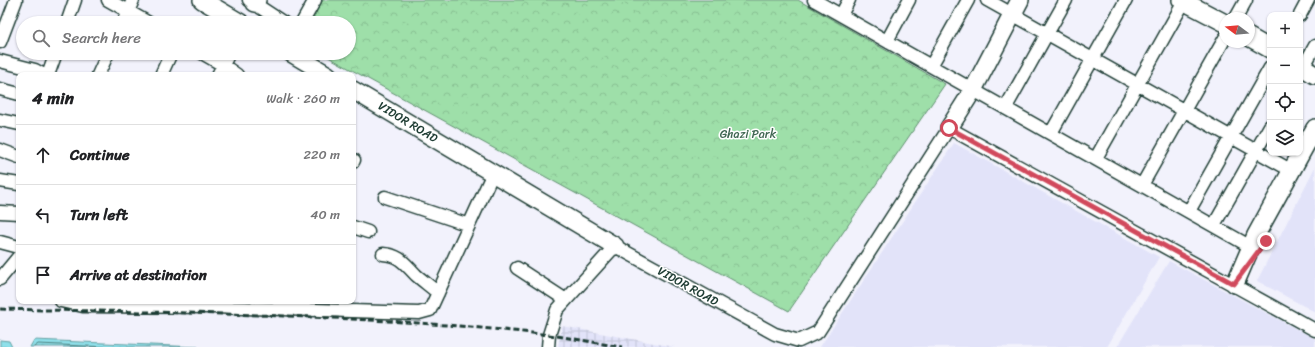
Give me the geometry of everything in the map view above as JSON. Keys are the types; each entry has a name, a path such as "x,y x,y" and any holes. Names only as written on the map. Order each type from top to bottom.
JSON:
{"street":[{"path":"0,42 16,0"},
{"path":"69,16 75,0"},
{"path":"108,0 137,16"},
{"path":"126,16 133,0"},
{"path":"202,0 229,16"},
{"path":"306,16 315,0"},
{"path":"814,0 1251,246"},
{"path":"841,15 849,0"},
{"path":"886,41 909,0"},
{"path":"930,66 968,0"},
{"path":"987,0 1017,7 1047,34 1292,170"},
{"path":"1006,107 1066,0"},
{"path":"1051,133 1126,0"},
{"path":"1239,12 1246,0"},
{"path":"1302,12 1308,0"},
{"path":"254,1 274,16"},
{"path":"1096,158 1138,85 1183,1 1219,20"},
{"path":"1017,7 973,90 949,128 1315,330"},
{"path":"1255,40 1268,48"},
{"path":"1304,70 1315,46"},
{"path":"1142,185 1219,48"},
{"path":"49,72 53,60"},
{"path":"99,72 105,60"},
{"path":"162,72 168,60"},
{"path":"209,60 220,70 225,60"},
{"path":"303,60 323,72"},
{"path":"0,61 39,72"},
{"path":"1189,211 1267,73"},
{"path":"0,88 16,93"},
{"name":"VIDOR ROAD","path":"356,92 615,246 775,334 799,341 818,332 949,128"},
{"path":"0,120 16,123"},
{"path":"1234,284 1256,235 1315,128"},
{"path":"1214,225 1267,131"},
{"path":"0,150 16,156"},
{"path":"1234,284 1266,241 1315,152"},
{"path":"156,304 322,305 419,313 430,310 493,173"},
{"path":"0,181 16,184"},
{"path":"385,197 469,225"},
{"path":"0,212 16,213"},
{"path":"356,228 368,232"},
{"path":"0,242 16,246"},
{"path":"548,347 549,336 558,310 615,246"},
{"path":"383,254 390,255 404,261 417,275 438,293"},
{"path":"0,279 16,260"},
{"path":"517,268 566,300"},
{"path":"74,304 83,306 98,304"}],"shaded area":[{"path":"954,143 1159,257 1107,347 820,347"},
{"path":"1315,167 1315,312 1257,281"},
{"path":"1169,261 1315,339 1315,347 1117,347"},
{"path":"562,326 675,347 558,347"}],"green space":[{"name":"Ghazi Park","path":"323,0 798,0 945,84 789,311 334,60 356,60 356,16 313,16"}],"water":[{"path":"0,340 9,341 12,347 0,347"},
{"path":"34,340 198,347 30,347"}],"railway":[{"path":"0,309 204,313 406,322 541,334 622,347"}],"route":[{"path":"949,128 1234,284 1266,241"}]}
